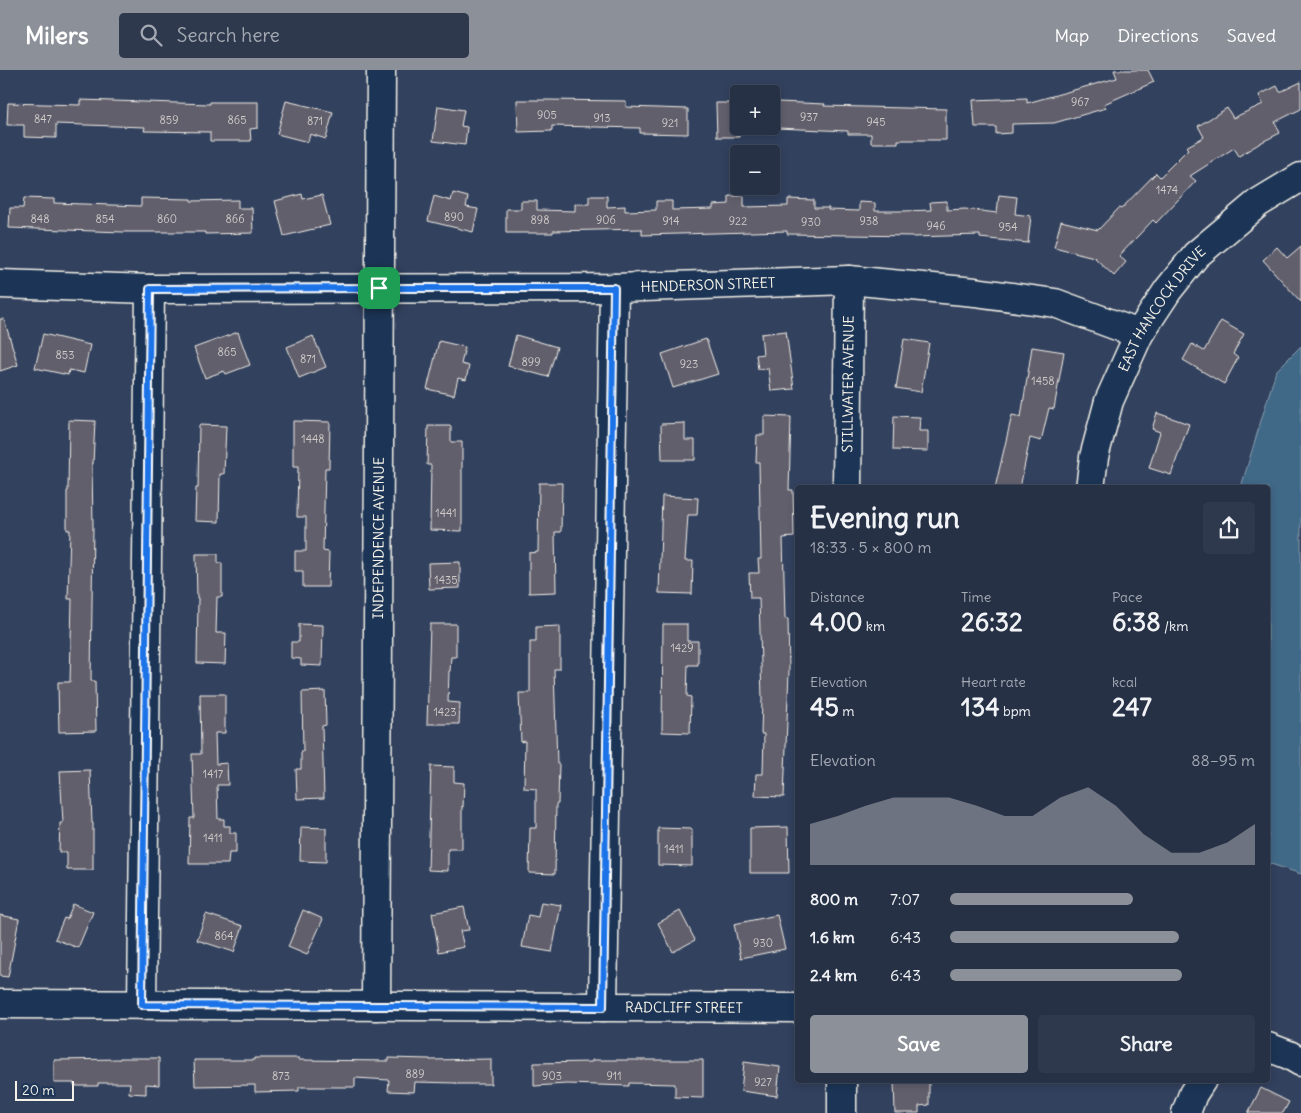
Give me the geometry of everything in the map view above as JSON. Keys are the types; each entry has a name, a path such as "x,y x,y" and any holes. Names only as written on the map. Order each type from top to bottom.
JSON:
{"street":[{"name":"INDEPENDENCE AVENUE","path":"376,1006 379,288 382,70"},
{"name":"EAST HANCOCK DRIVE","path":"1090,485 1094,457 1109,401 1139,334 1168,290 1196,255 1258,203 1301,177"},
{"name":"HENDERSON STREET","path":"0,284 150,289 614,288 849,280 975,292 1054,303 1139,334"},
{"name":"STILLWATER AVENUE","path":"847,485 849,280"},
{"path":"603,1007 614,288"},
{"path":"142,1005 150,289"},
{"name":"RADCLIFF STREET","path":"0,1004 795,1008"},
{"path":"1270,1048 1301,1062"},
{"path":"842,1083 842,1113"},
{"path":"1186,1113 1193,1094 1200,1083"}],"water":[{"path":"1301,346 1301,874 1270,864 1270,485 1242,485 1276,371"}],"building":[{"path":"1114,70 1148,70 1154,82 1104,104 1106,108 1054,123 1012,124 1012,133 996,134 996,127 975,127 973,100 1027,98 1027,103 1117,78"},
{"path":"1301,82 1301,109 1275,122 1280,133 1239,156 1234,148 1190,176 1196,181 1156,223 1153,220 1119,256 1126,262 1114,276 1094,257 1054,247 1061,221 1098,230 1156,173 1160,177 1188,149 1186,147 1204,137 1198,126 1227,108 1233,118 1263,104 1259,95 1277,86 1280,92"},
{"path":"80,100 210,104 210,102 258,102 258,128 250,129 251,141 210,141 210,132 144,131 145,127 56,124 56,138 24,137 24,125 7,125 8,103 80,105"},
{"path":"517,100 626,101 626,107 688,109 688,134 640,133 640,128 552,126 552,131 518,132"},
{"path":"286,101 333,112 326,139 310,134 308,142 277,134"},
{"path":"780,102 825,104 824,106 946,109 946,140 898,140 898,143 871,143 871,134 848,134 848,131 780,128"},
{"path":"716,103 730,103 730,135 739,135 739,137 717,137"},
{"path":"438,106 464,110 461,126 467,127 465,145 433,141"},
{"path":"453,193 468,197 466,207 478,209 473,232 428,221 434,196 451,201"},
{"path":"302,194 303,199 322,195 330,225 284,236 275,201"},
{"path":"999,195 1017,197 1015,214 1031,216 1028,243 980,238 980,235 913,237 787,234 787,231 642,235 642,229 506,233 506,209 521,209 521,201 537,201 537,210 575,211 575,204 589,204 589,196 607,196 607,207 625,206 625,211 656,210 656,201 672,201 672,210 713,209 713,205 729,204 729,196 744,196 744,207 788,206 788,199 814,200 814,208 829,208 828,210 859,211 859,202 875,203 875,211 904,211 931,210 930,202 947,201 947,210 965,209 997,213"},
{"path":"24,198 54,199 54,203 141,206 141,198 191,199 191,201 238,200 238,208 252,208 253,233 205,234 205,232 123,232 9,228 10,208 23,208"},
{"path":"1301,246 1301,302 1263,260 1277,247 1287,258"},
{"path":"0,319 4,319 18,365 0,371"},
{"path":"1221,321 1244,334 1233,354 1238,358 1224,384 1183,360 1192,344 1204,351"},
{"path":"786,331 794,389 771,391 768,368 758,369 756,355 763,354 761,334"},
{"path":"238,332 250,365 226,374 224,371 205,378 194,348"},
{"path":"43,334 90,345 84,373 69,370 68,375 35,368"},
{"path":"516,335 557,347 548,377 508,366"},
{"path":"313,336 326,367 299,378 287,347"},
{"path":"706,339 718,374 673,388 662,354"},
{"path":"904,339 929,343 921,392 896,388"},
{"path":"439,341 465,347 461,364 469,366 466,380 458,378 454,395 427,389"},
{"path":"1032,347 1064,352 1054,409 1049,408 1041,441 1030,438 1021,485 996,485 1012,415 1021,417"},
{"path":"1157,413 1189,424 1171,475 1149,468 1160,432 1152,429"},
{"path":"764,416 791,417 789,490 793,490 794,537 783,538 785,619 788,619 789,671 784,797 755,796 756,774 763,774 764,734 761,734 762,699 759,598 750,598 749,573 759,573 758,559 761,559 759,462 756,462 757,435 764,435"},
{"path":"894,416 920,417 919,431 928,431 928,451 893,450"},
{"path":"69,420 95,421 92,464 91,681 95,681 96,731 59,732 58,682 70,682 72,599 68,599 70,530 67,530"},
{"path":"293,421 330,422 329,468 325,468 323,551 329,552 328,587 303,587 303,571 295,571 295,551 306,551 306,517 297,517 298,467 293,467"},
{"path":"685,423 685,440 695,440 695,460 662,460 661,424"},
{"path":"199,425 226,426 224,474 220,474 219,522 195,521 196,488 198,488"},
{"path":"428,426 451,426 451,442 462,442 462,531 430,530 431,465 427,465"},
{"path":"539,483 562,483 561,532 555,532 556,592 529,593 529,553 538,552"},
{"path":"662,496 698,498 697,515 688,515 685,561 693,561 692,594 659,593"},
{"path":"196,554 218,554 218,563 222,563 222,597 217,597 216,633 226,633 225,664 197,663 198,598"},
{"path":"460,562 460,588 429,589 428,563"},
{"path":"299,624 323,625 322,666 301,665 301,659 291,658 291,642 299,642"},
{"path":"430,624 456,624 456,657 451,657 448,702 460,703 459,724 427,724"},
{"path":"663,624 687,624 687,641 698,641 698,665 688,665 687,696 691,697 690,733 662,732"},
{"path":"560,626 560,669 554,669 557,764 559,764 558,804 556,804 555,874 529,873 530,828 536,828 536,789 524,788 525,741 521,742 519,693 530,693 530,642 536,642 536,627"},
{"path":"325,691 326,725 322,726 324,798 297,799 296,769 301,769 301,752 303,752 302,692"},
{"path":"200,694 225,694 225,733 215,733 216,764 227,763 228,785 217,785 218,819 224,819 224,826 230,826 230,833 236,833 236,853 229,853 228,864 189,864 190,818 194,818 192,754 201,754"},
{"path":"431,766 454,767 454,782 464,783 462,849 448,849 448,871 428,870"},
{"path":"90,770 93,870 67,870 67,852 59,852 60,823 63,823 60,771"},
{"path":"301,827 326,828 326,862 300,861"},
{"path":"788,827 789,873 750,873 750,828"},
{"path":"658,828 692,829 692,866 658,865"},
{"path":"541,902 561,905 552,952 522,947 528,915 538,917"},
{"path":"73,904 93,912 78,948 55,939 64,918 67,919"},
{"path":"464,907 469,930 460,931 464,947 439,952 432,913"},
{"path":"303,910 323,919 307,955 288,947"},
{"path":"680,911 695,940 673,952 658,923"},
{"path":"206,914 243,926 234,952 197,940"},
{"path":"0,915 19,919 8,977 0,976"},
{"path":"777,915 785,949 741,958 734,924"},
{"path":"159,1058 159,1085 146,1084 146,1094 129,1093 130,1083 98,1083 98,1086 74,1086 74,1083 54,1083 54,1060"},
{"path":"254,1058 389,1061 389,1058 430,1060 491,1059 491,1084 415,1082 414,1092 388,1091 389,1080 355,1078 355,1087 299,1087 299,1091 255,1092 255,1085 195,1086 194,1060 254,1060"},
{"path":"592,1060 703,1060 703,1098 675,1097 675,1084 629,1083 629,1086 567,1084 534,1086 534,1063 592,1062"},
{"path":"744,1062 780,1067 777,1096 741,1091"},
{"path":"894,1083 929,1083 929,1105 919,1106 919,1113 895,1113"},
{"path":"1261,1088 1289,1102 1283,1113 1248,1113"}],"route":[{"path":"379,288 614,288 603,1007 142,1005 150,289 379,288"}]}
